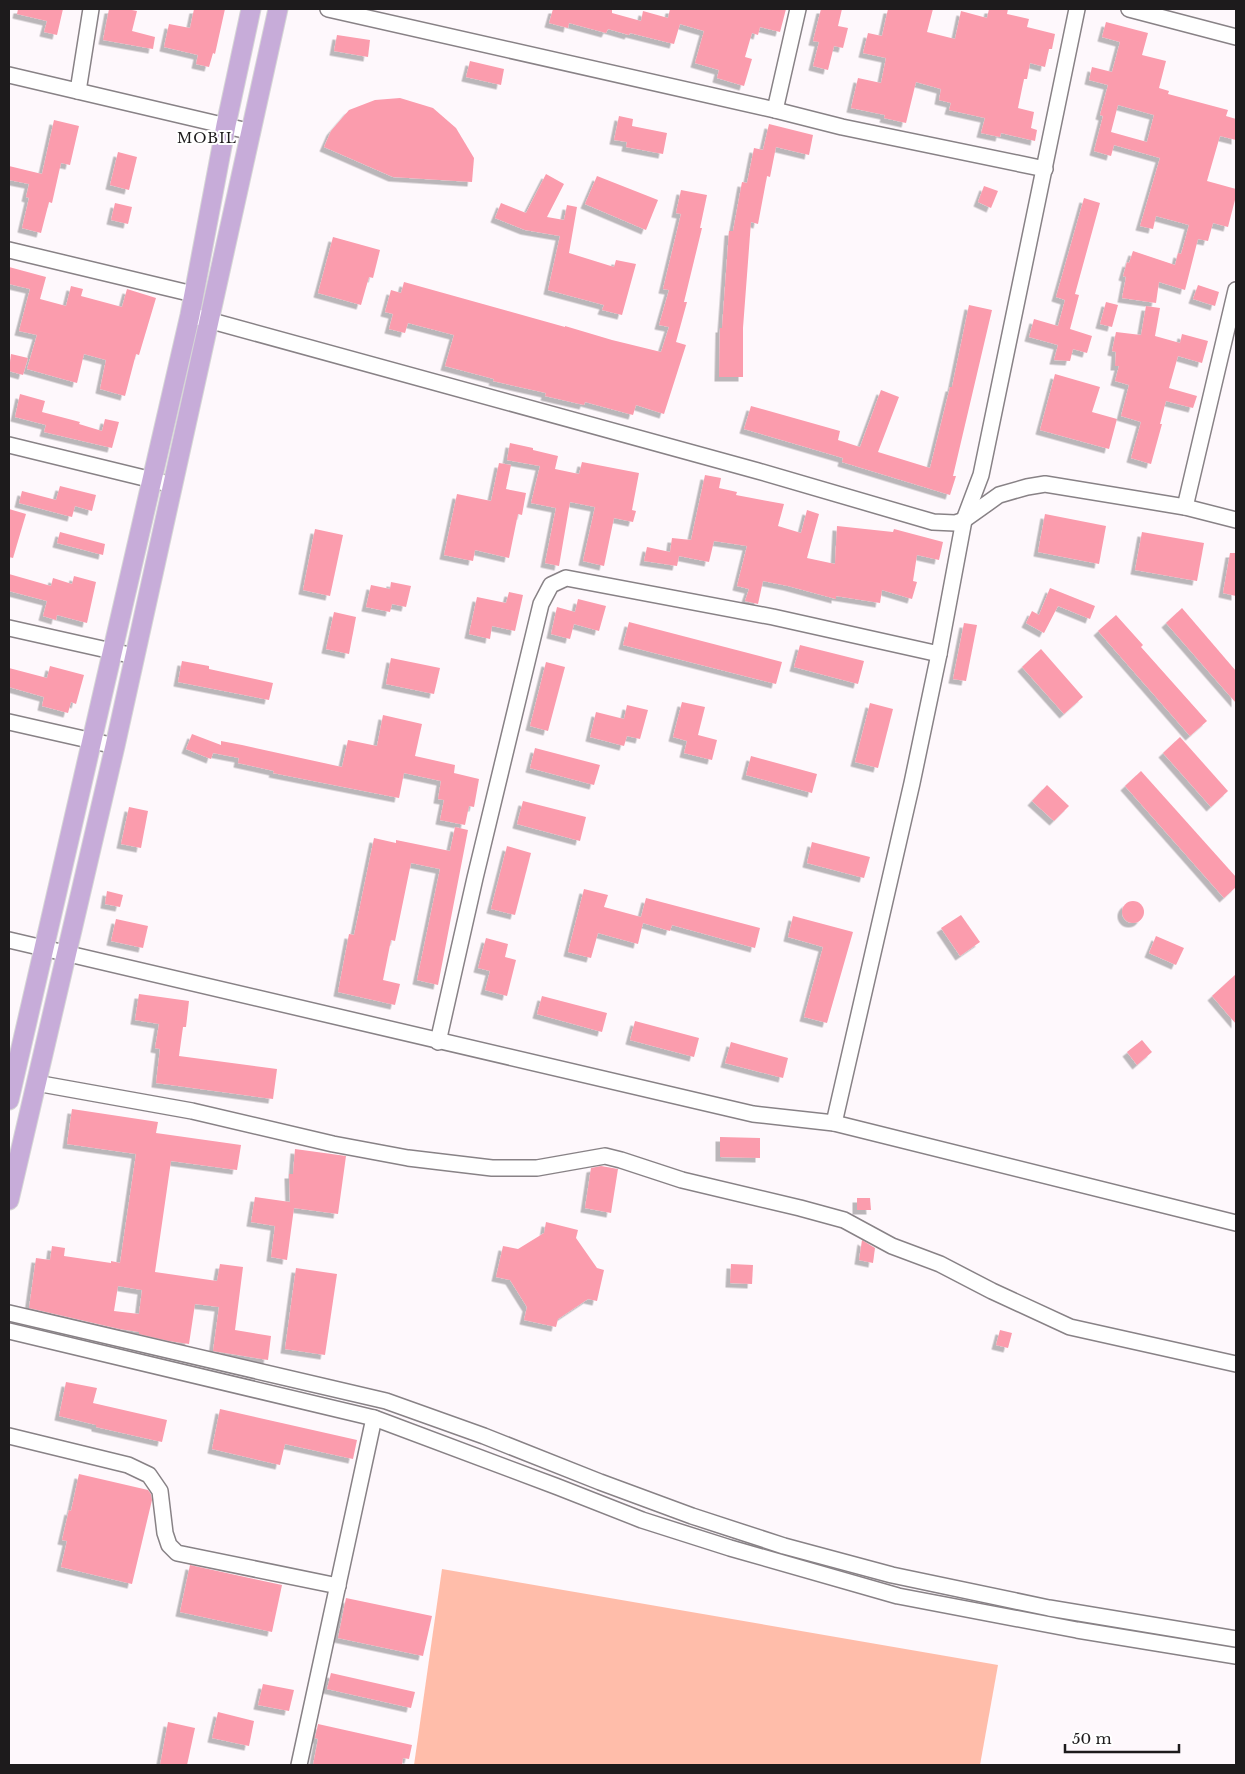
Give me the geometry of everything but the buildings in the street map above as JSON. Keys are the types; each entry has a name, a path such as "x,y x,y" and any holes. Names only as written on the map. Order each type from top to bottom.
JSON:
{"main road":[{"path":"9,1100 190,315 226,125 251,9"},
{"path":"9,1200 115,746 278,9"}],"street":[{"path":"78,91 91,9"},
{"path":"328,9 775,110 842,127 1045,169"},
{"path":"775,110 798,9"},
{"path":"834,1124 912,783 964,520 981,475 1077,9"},
{"path":"1129,9 1236,37"},
{"path":"9,75 252,132"},
{"path":"9,250 193,294"},
{"path":"1185,508 1236,290"},
{"path":"190,315 758,471 933,522 956,523 964,520 999,495 1045,484 1185,508 1236,520"},
{"path":"9,445 173,485"},
{"path":"438,1042 475,878 541,604 551,585 566,578 772,617 939,654"},
{"path":"9,628 134,656"},
{"path":"9,722 115,746"},
{"path":"86,770 108,775"},
{"path":"9,940 438,1042 753,1114 834,1124 1236,1223"},
{"path":"36,1083 192,1111 333,1144 417,1159 492,1168 537,1168 606,1156 682,1180 844,1220 892,1246 940,1264 992,1292 1070,1327 1236,1364"},
{"path":"9,1314 386,1401 484,1436 692,1516 784,1546 883,1572 1049,1608 1236,1639"},
{"path":"9,1331 374,1418 558,1486 642,1520 730,1548 898,1596 1077,1630 1236,1656"},
{"path":"299,1765 374,1418"},
{"path":"9,1436 128,1465 149,1475 160,1491 165,1533 169,1545 177,1553 338,1586"}],"shaded area":[{"path":"442,1569 998,1665 980,1765 414,1765"}],"district":[{"name":"MOBIL","path":"207,138"}]}
